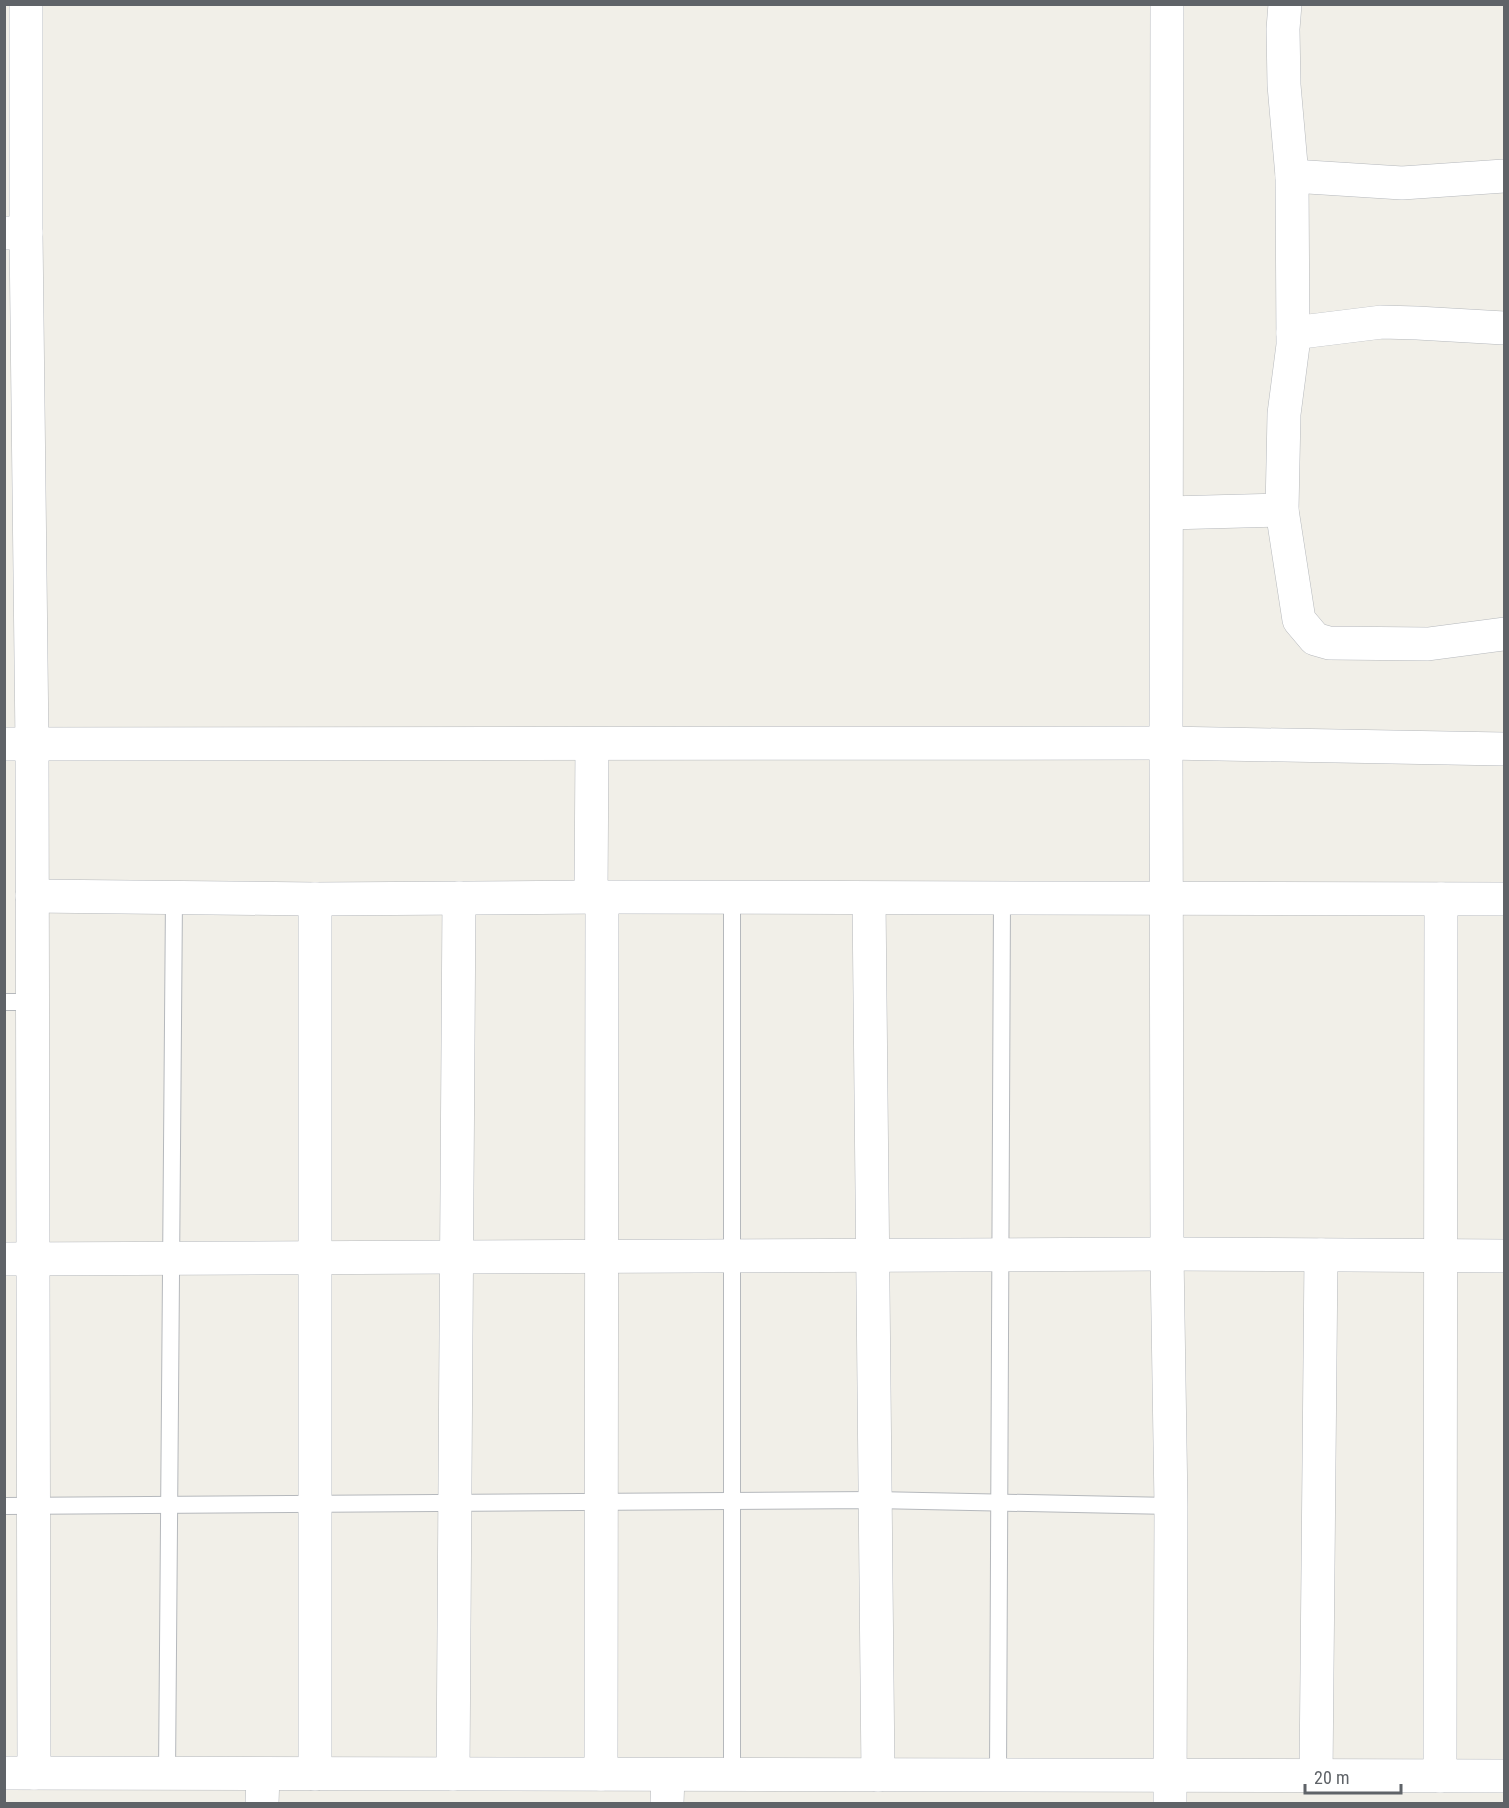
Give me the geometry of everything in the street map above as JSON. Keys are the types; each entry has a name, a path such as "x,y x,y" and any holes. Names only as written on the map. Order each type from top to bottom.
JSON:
{"street":[{"path":"27,4 15,233 18,744 32,896 19,1002 19,1773 167,1774 262,1789 315,1774 601,1774 667,1789 732,1774 998,1775 1170,1789 1316,1776 1504,1776"},
{"path":"1167,4 1166,743 1167,1254 1171,1506 1170,1789"},
{"path":"1285,4 1284,85 1292,176 1293,333 1284,414 1282,510 1299,620 1315,639 1329,643 1428,644 1504,634"},
{"path":"1292,176 1402,183 1504,176"},
{"path":"1293,333 1382,322 1504,328"},
{"path":"1168,513 1282,510"},
{"path":"18,744 1166,743 1504,748"},
{"path":"592,744 602,1257 601,1774"},
{"path":"32,896 315,899 596,897 1504,899"},
{"path":"453,1774 459,898"},
{"path":"315,899 315,1774"},
{"path":"868,899 878,1775"},
{"path":"1440,1776 1441,899"},
{"path":"19,1259 1167,1254 1504,1256"},
{"path":"1316,1776 1321,1255"}],"lane":[{"path":"167,1774 174,898"},
{"path":"732,898 732,1774"},
{"path":"998,1775 1002,899"},
{"path":"19,1505 875,1500 1171,1506"}]}
